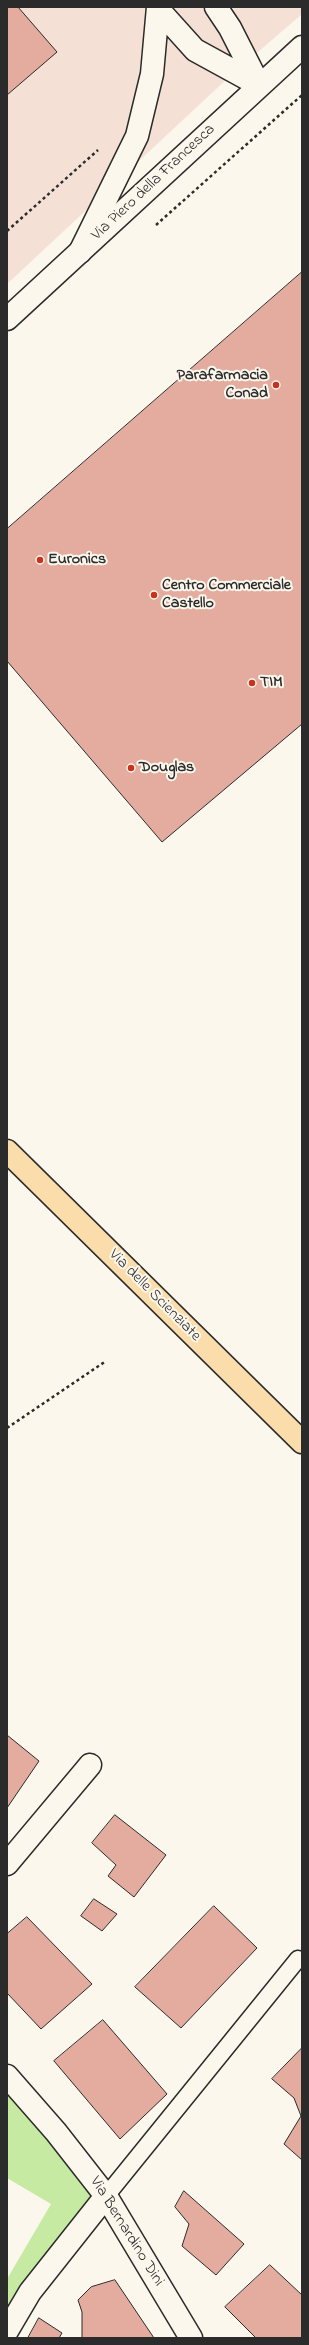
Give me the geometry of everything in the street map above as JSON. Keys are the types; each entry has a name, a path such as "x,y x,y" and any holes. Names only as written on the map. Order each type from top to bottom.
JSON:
{"main road":[{"name":"Via delle Scienziate","path":"7,1151 302,1442"}],"street":[{"path":"216,7 230,28 259,85"},
{"path":"158,8 195,50 259,85"},
{"path":"79,254 137,136 152,74 158,8"},
{"name":"Via Piero della Francesca","path":"7,319 79,254 259,85 302,47"},
{"path":"7,1864 90,1765"},
{"name":"Via Bernardino Dini","path":"7,2076 56,2132 106,2196 191,2338"},
{"path":"7,2331 30,2292 106,2196"}],"lane":[{"path":"106,2196 298,1959"}],"path":[{"path":"156,225 302,95"},
{"path":"7,231 104,145"},
{"path":"7,1428 106,1361"}],"shaded area":[{"path":"7,7 302,7 302,14 229,77 7,284"}],"green space":[{"path":"7,2076 106,2196 7,2331 7,2279 51,2204 7,2178"}],"building":[{"path":"7,7 18,7 57,52 7,95"},
{"name":"Centro Commerciale Castello","path":"302,272 302,724 162,842 7,661 7,529"},
{"path":"7,1735 39,1761 7,1808"},
{"path":"115,1815 166,1855 134,1897 108,1876 116,1865 92,1843"},
{"path":"94,1899 117,1914 102,1931 81,1916"},
{"path":"214,1906 257,1948 181,2028 135,1987"},
{"path":"27,1917 92,1984 41,2029 7,1993 7,1934"},
{"path":"103,2020 167,2094 120,2139 54,2061"},
{"path":"302,2048 302,2160 284,2144 301,2116 294,2098 272,2079"},
{"path":"184,2191 244,2244 216,2275 182,2246 189,2224 175,2207"},
{"path":"270,2265 302,2295 302,2338 256,2338 225,2307"},
{"path":"115,2280 154,2338 82,2338 82,2312 78,2300 91,2287"},
{"path":"39,2318 62,2333 59,2338 28,2338"}],"place":[{"name":"Parafarmacia Conad","path":"276,385"},
{"name":"Euronics","path":"40,560"},
{"name":"Centro Commerciale Castello","path":"154,595"},
{"name":"TIM","path":"252,683"},
{"name":"Douglas","path":"131,768"}]}
